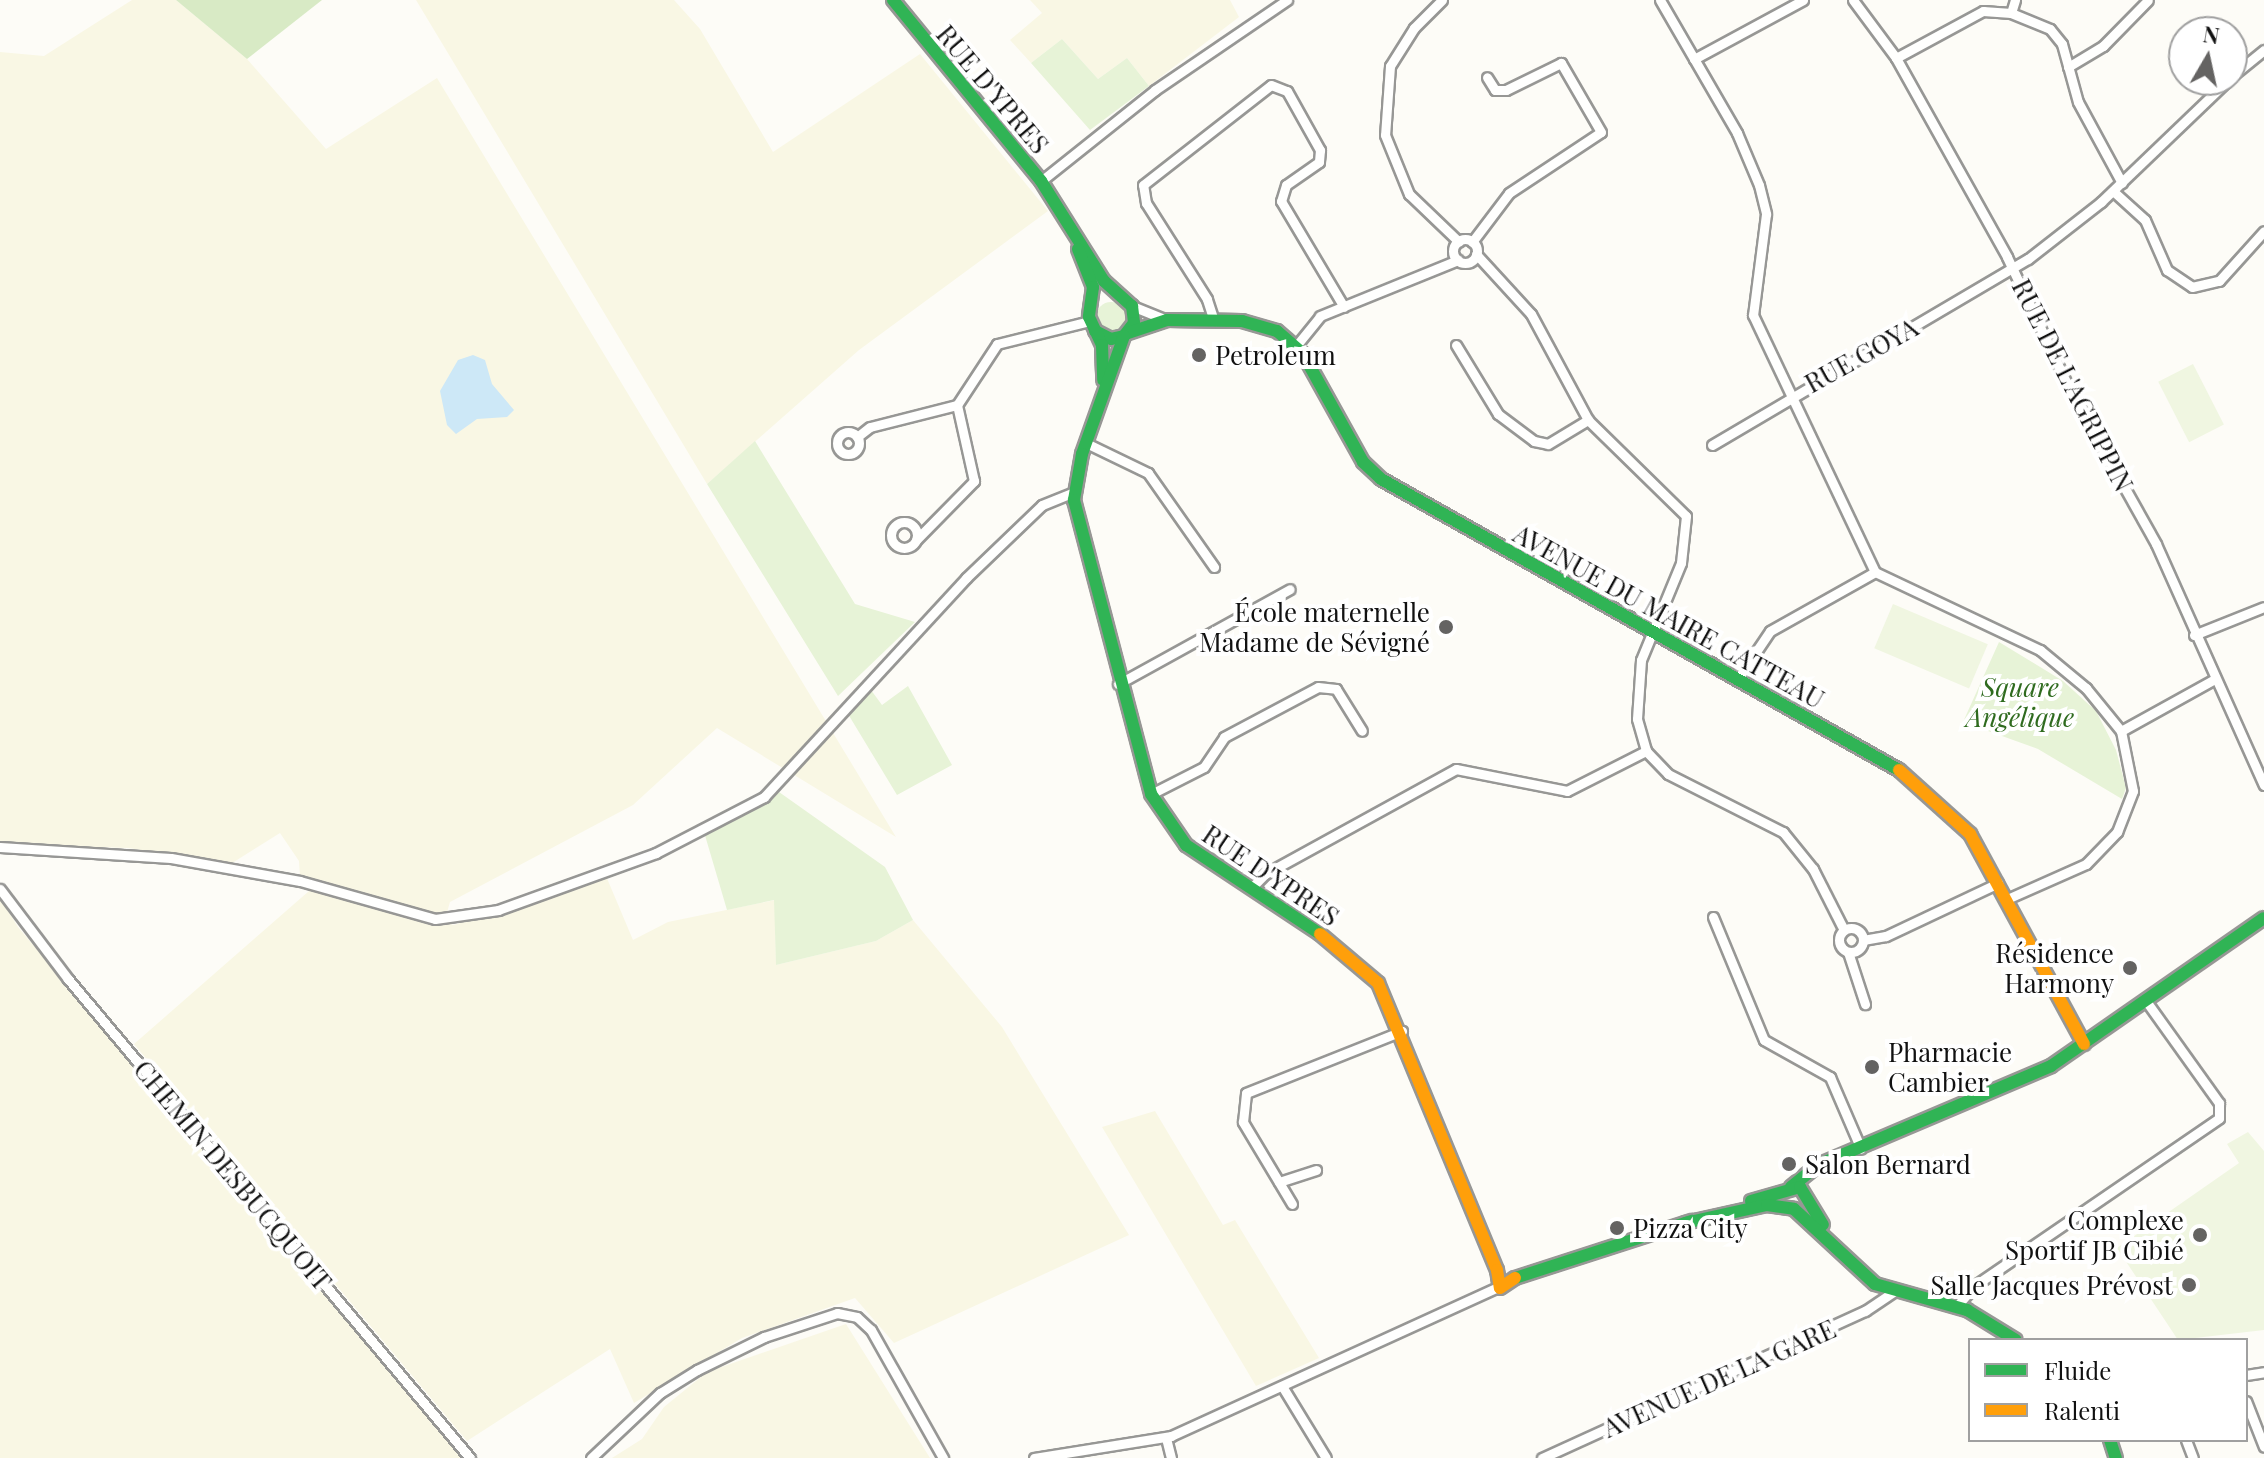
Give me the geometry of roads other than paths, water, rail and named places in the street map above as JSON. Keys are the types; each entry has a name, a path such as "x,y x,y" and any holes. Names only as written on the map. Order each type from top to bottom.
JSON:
{"main road":[{"name":"RUE D'YPRES","path":"893,0 1041,181 1104,281 1122,296"},
{"name":"RUE D'YPRES","path":"1059,206 1089,272 1092,306"},
{"path":"1103,296 1122,296 1132,306 1126,334 1111,339 1092,326 1092,306 1103,296"},
{"name":"AVENUE DU MAIRE CATTEAU","path":"1126,334 1167,320 1259,324 1296,346 1363,462 1381,479 1917,780 1962,823 2007,899 2084,1044"},
{"name":"RUE D'YPRES","path":"1092,326 1104,356 1100,400"},
{"name":"RUE D'YPRES","path":"1126,334 1100,400 1074,492 1118,684 1151,794 1180,839 1357,960 1378,983 1402,1031 1497,1270 1498,1287"},
{"path":"1498,1287 1509,1288 1515,1278 1789,1188 1811,1169 2038,1073 2264,918"},
{"path":"1792,1209 1807,1196 1816,1176 1845,1155"},
{"path":"1789,1188 1784,1200 1862,1275 1893,1292 1956,1307 2012,1338"},
{"path":"1789,1188 1807,1196 1837,1248"},
{"path":"1685,1223 1767,1205 1792,1209"},
{"path":"1497,1270 1507,1268 1515,1278"}],"street":[{"path":"1041,181 1155,90 1287,0"},
{"path":"1442,0 1390,66 1385,135 1409,194 1459,242 1472,242"},
{"path":"1660,0 1731,122 1765,205 1752,308 1787,397 1851,516 1875,572 2040,650 2086,688 2121,731 2133,791 2117,832 2086,864 2007,899"},
{"path":"1694,59 1803,0"},
{"name":"RUE DE L'AGRIPPIN","path":"1853,0 1896,58 2013,269 2070,390 2156,544 2194,635 2264,785"},
{"path":"2011,13 2015,0"},
{"path":"2068,67 2103,46 2148,0"},
{"path":"1896,58 1972,15 2011,13 2056,35 2078,102 2122,183"},
{"name":"RUE GOYA","path":"2248,63 2264,50"},
{"path":"1472,242 1509,193 1601,132 1561,63 1506,90 1495,90 1487,77"},
{"path":"1214,321 1207,299 1146,203 1143,185 1271,85 1287,91 1320,150 1319,162 1286,185 1281,201 1344,307"},
{"name":"RUE GOYA","path":"1712,445 1787,397 2013,269 2113,191 2211,96"},
{"path":"2113,191 2145,220 2167,270 2192,287 2219,281 2264,231"},
{"path":"1458,260 1459,242"},
{"path":"1472,242 1476,254 1531,314 1588,420 1686,516 1681,563 1650,632 1637,688 1646,751 1668,774 1783,832 1813,869 1844,930 1839,945 1848,952 1865,1004"},
{"path":"1296,346 1316,318 1458,260 1470,262 1476,254"},
{"name":"AVENUE DU MAIRE CATTEAU","path":"1132,306 1167,320"},
{"path":"857,437 870,427 957,405 997,344 1092,326"},
{"path":"1456,345 1502,419 1538,443 1548,444 1588,420"},
{"path":"916,540 974,481 957,405"},
{"path":"1086,443 1148,473 1214,567"},
{"path":"0,847 171,858 300,881 435,919 498,910 662,851 764,797 976,568 1042,505 1074,492"},
{"path":"1737,680 1775,628 1875,572"},
{"path":"1118,684 1290,589"},
{"path":"2194,635 2264,607"},
{"path":"2121,731 2215,679"},
{"path":"1151,794 1204,767 1224,737 1318,687 1336,689 1362,731"},
{"path":"1251,888 1265,874 1456,769 1567,791 1646,751"},
{"path":"1848,952 1863,940 1886,936 1998,883"},
{"name":"CHEMIN DESBUCQUOIT","path":"0,889 59,969 470,1458"},
{"path":"1713,917 1764,1040 1830,1077 1861,1149"},
{"path":"1844,930 1856,930 1863,940"},
{"path":"1956,1307 1974,1286 2219,1118 2219,1103 2146,1001"},
{"path":"1292,1204 1243,1122 1246,1093 1402,1031"},
{"path":"1279,1182 1316,1170"},
{"path":"1034,1458 1166,1438 1498,1287"},
{"name":"AVENUE DE LA GARE","path":"1542,1458 1865,1311 1893,1292"},
{"path":"591,1458 660,1393 697,1370 764,1337 837,1313 857,1317 871,1330 943,1458"},
{"path":"1282,1386 1326,1458"},
{"path":"2248,1406 2264,1447"},
{"path":"1166,1438 1171,1458"}],"water":[{"path":"473,355 485,360 492,384 514,410 507,417 477,419 456,434 447,425 440,391 458,360"}],"place":[{"name":"Petroleum","path":"1199,355"},
{"name":"École maternelle Madame de Sévigné","path":"1446,627"},
{"name":"Résidence Harmony","path":"2130,968"},
{"name":"Pharmacie Cambier","path":"1872,1067"},
{"name":"Salon Bernard","path":"1789,1164"},
{"name":"Pizza City","path":"1617,1228"},
{"name":"Complexe Sportif JB Cibié","path":"2200,1235"},
{"name":"Salle Jacques Prévost","path":"2189,1285"}],"park label":[{"name":"Square Angélique","path":"2020,702"}]}
